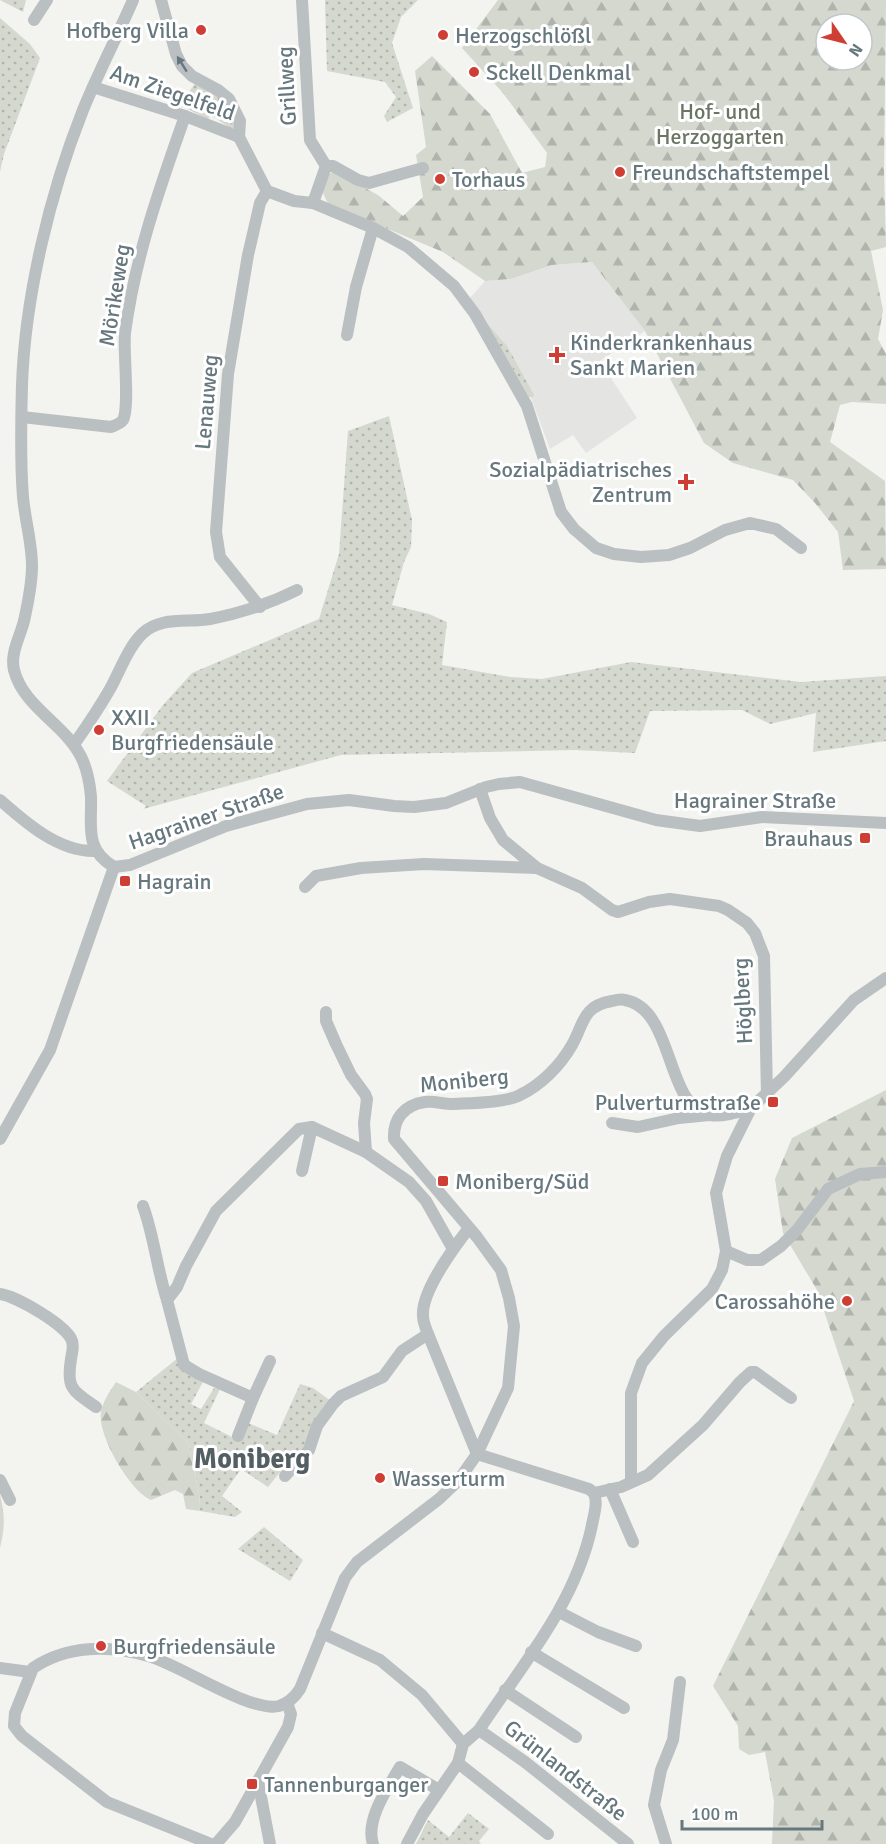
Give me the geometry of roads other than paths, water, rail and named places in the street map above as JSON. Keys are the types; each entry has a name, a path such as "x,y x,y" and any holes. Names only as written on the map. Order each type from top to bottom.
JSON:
{"street":[{"path":"34,20 47,0"},
{"path":"114,867 95,851 90,827 91,798 88,775 75,743 22,690 14,668 14,657 28,602 32,565 23,496 22,383 29,323 49,212 67,153 93,87 133,0"},
{"path":"161,0 176,54 182,66 192,76 218,90 229,99 240,121 239,137 267,191 294,201 313,203 373,228 408,247 454,286 475,314 527,406 561,512 574,529 596,548 614,554 641,557 669,555 690,548 725,530 750,523 776,529 801,548"},
{"name":"Grillweg","path":"302,0 310,140 326,166"},
{"name":"Am Ziegelfeld","path":"93,87 185,116 239,137"},
{"name":"Mörikeweg","path":"22,417 111,427 118,425 123,419 125,336 131,293 155,202 185,116"},
{"path":"313,203 326,166 333,166 358,180 369,183 423,168"},
{"name":"Lenauweg","path":"260,607 220,557 216,532 228,374 248,255 261,203 267,191"},
{"path":"347,335 356,287 373,228"},
{"path":"75,743 99,708 143,633 159,624 208,619 260,607 297,590"},
{"name":"Hagrainer Straße","path":"0,1139 50,1050 114,867 130,865 226,826 307,804 349,800 414,807 446,803 480,789 520,782 656,820 700,826 762,817 886,823"},
{"name":"Höglberg","path":"480,789 497,832 503,840 537,868 582,888 612,910 618,912 649,902 670,899 719,906 747,923 764,956 767,1094"},
{"path":"0,800 30,824 60,843 81,851 95,851"},
{"name":"Höglberg","path":"305,887 316,876 362,868 424,864 537,868"},
{"path":"631,1482 631,1393 642,1363 664,1336 712,1289 722,1270 726,1251 716,1194 727,1156 751,1108 767,1094 854,1000 886,978"},
{"name":"Moniberg","path":"287,1703 300,1689 345,1578 357,1562 407,1521 439,1499 458,1481 477,1454 507,1388 514,1326 501,1270 394,1139 393,1128 398,1117 405,1110 425,1102 477,1103 517,1097 532,1089 556,1068 572,1044 583,1018 592,1007 624,999 640,1006 654,1019 680,1086 694,1107 710,1115"},
{"path":"326,1012 326,1021 351,1076 365,1094 366,1152"},
{"path":"612,1123 638,1128 679,1118 731,1114 751,1108"},
{"path":"302,1171 312,1127"},
{"path":"167,1300 177,1287 216,1211 299,1129 312,1127 366,1152 410,1182 426,1201 453,1248"},
{"path":"726,1251 747,1260 761,1260 781,1246 797,1230 828,1189 860,1174 886,1172"},
{"path":"143,1206 149,1223 156,1264 184,1365 253,1398"},
{"path":"469,1228 453,1248 429,1291 423,1314 428,1334 477,1454 589,1489 594,1493 648,1475 715,1412 748,1374 755,1372 791,1398"},
{"path":"0,1294 15,1299 36,1311 70,1336 74,1344 69,1375 71,1387 75,1393 96,1407"},
{"path":"285,1476 309,1450 318,1426 341,1396 383,1377 402,1351 428,1334"},
{"path":"238,1436 270,1361"},
{"path":"0,1480 10,1500"},
{"path":"610,1489 633,1542"},
{"name":"Grünlandstraße","path":"462,1744 479,1730 558,1612 587,1548 596,1501 594,1493"},
{"path":"558,1612 598,1632 636,1646"},
{"path":"322,1634 380,1660 422,1695 462,1744 458,1763 407,1844"},
{"path":"211,1844 107,1802 22,1736 14,1726 15,1713 33,1668 51,1658 82,1649 97,1648 134,1652 163,1661 234,1696 278,1707 287,1703 291,1714 288,1727 235,1822 216,1844"},
{"path":"531,1652 624,1708"},
{"path":"0,1668 30,1672"},
{"path":"666,1844 654,1805 661,1770 673,1740 680,1682"},
{"name":"Grünlandstraße","path":"505,1690 576,1737"},
{"name":"Grünlandstraße","path":"479,1730 525,1762 628,1844"},
{"path":"458,1763 548,1834"},
{"path":"374,1844 370,1835 373,1818 400,1767 439,1790"},
{"path":"258,1781 270,1844"}],"place":[{"name":"Hofberg Villa","path":"201,30"},
{"name":"Herzogschlößl","path":"443,35"},
{"name":"Sckell Denkmal","path":"474,72"},
{"name":"Freundschaftstempel","path":"620,172"},
{"name":"Torhaus","path":"440,179"},
{"name":"Kinderkrankenhaus Sankt Marien","path":"557,355"},
{"name":"Sozialpädiatrisches Zentrum","path":"686,482"},
{"name":"XXII. Burgfriedensäule","path":"99,730"},
{"name":"Brauhaus","path":"865,838"},
{"name":"Hagrain","path":"125,881"},
{"name":"Pulverturmstraße","path":"773,1102"},
{"name":"Moniberg/Süd","path":"443,1181"},
{"name":"Carossahöhe","path":"847,1301"},
{"name":"Wasserturm","path":"380,1478"},
{"name":"Burgfriedensäule","path":"101,1646"},
{"name":"Tannenburganger","path":"252,1784"}],"district":[{"name":"Moniberg","path":"252,1458"}],"park label":[{"name":"Hof- und Herzoggarten","path":"720,124"}]}
